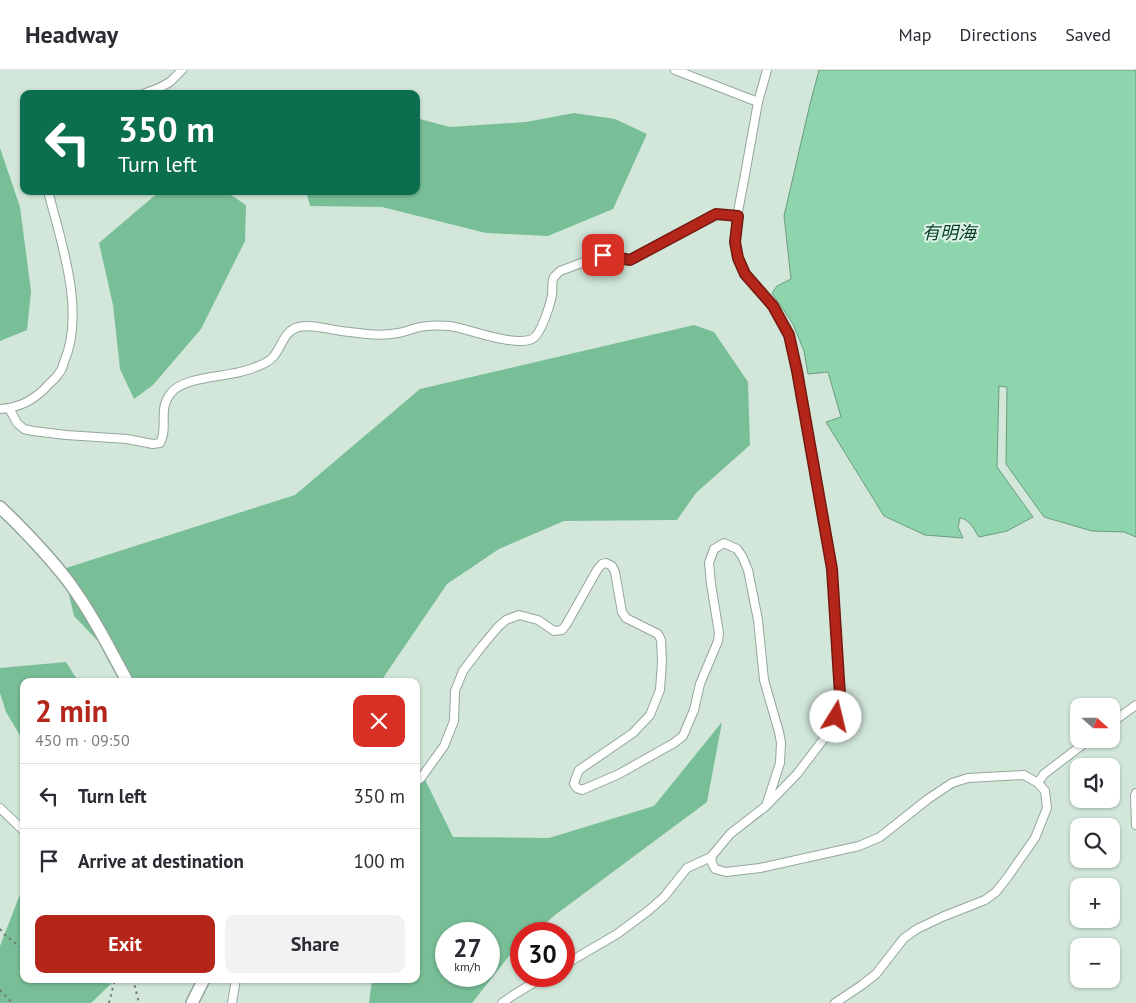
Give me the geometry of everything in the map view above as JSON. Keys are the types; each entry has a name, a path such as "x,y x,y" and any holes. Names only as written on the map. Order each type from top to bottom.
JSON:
{"street":[{"path":"154,90 170,82 182,70"},
{"path":"675,70 758,102"},
{"path":"575,959 617,934 648,911 664,897 686,868 711,857 730,834 766,806 797,774 829,732 836,717 840,695 832,569 797,371 789,335 773,306 745,274 738,258 735,242 758,102 767,70"},
{"path":"49,195 68,268 73,308 69,351 60,372 42,392 25,403 4,408 24,429 34,432 127,439 153,444 160,443 163,438 164,404 172,391 186,382 240,373 252,369 272,358 284,338 294,328 302,326 320,327 340,331 396,334 418,328 438,326 517,341 532,339 538,335 543,324 552,296 554,276 560,271 603,255 630,260 716,214 738,216"},
{"path":"0,507 68,581 97,626 125,678"},
{"path":"420,779 444,746 454,721 455,691 462,671 482,646 506,620 519,614 538,620 554,631 562,630 597,570 602,564 606,563 612,566 615,572 622,612 626,618 658,634 661,640 660,690 650,715 633,733 579,770 574,784 582,790 619,774 674,743 683,736 694,710 700,684 718,641 719,633 709,563 714,549 724,543 737,549 748,570 758,620 764,680 781,743 780,763 766,806"},
{"path":"1120,717 1136,705"},
{"path":"1038,782 1044,774 1078,748"},
{"path":"711,857 715,869 726,872 760,868 858,846 880,837 928,799 952,783 968,778 1024,775 1038,782 1045,791 1047,808 1035,838 996,892 985,900 942,916 917,929 904,938 876,974 862,986 835,1003"},
{"path":"1136,793 1136,825"},
{"path":"0,808 20,827"},
{"path":"192,1003 202,983"},
{"path":"232,1003 235,983"},
{"path":"502,1003 527,987"}],"path":[{"path":"0,929 20,947"},
{"path":"109,1003 114,983"},
{"path":"134,983 139,1003"},
{"path":"0,990 12,1003"}],"shaded area":[{"path":"574,113 615,119 647,134 613,209 548,236 486,233 382,207 310,206 307,195 420,195 420,119 450,127 526,122"},
{"path":"0,148 20,207 31,291 27,330 0,341"},
{"path":"155,195 231,195 246,205 245,241 201,329 153,385 134,399 120,369 113,305 99,243"},
{"path":"694,325 714,332 748,382 750,445 696,493 677,520 564,521 499,549 447,584 383,678 133,678 74,616 63,569 295,495 420,389"},
{"path":"66,662 76,678 20,678 20,735 6,712 0,693 0,668"},
{"path":"722,722 707,802 547,922 510,922 510,955 500,967 500,922 435,922 435,987 485,987 472,1003 369,1003 372,983 420,983 420,769 453,837 549,838 654,806"},
{"path":"20,894 20,983 112,983 91,1003 0,1003 0,946"}],"water":[{"name":"有明海","path":"819,70 1136,70 1136,537 1124,532 1092,531 1044,517 1006,464 1007,387 999,386 997,467 1033,517 1007,531 979,537 969,523 960,518 958,527 963,538 925,535 884,516 826,422 841,417 828,372 808,374 804,351 793,324 772,293 777,286 791,279 784,216"}],"route":[{"path":"603,255 630,260 716,214 738,216 735,242 738,258 745,274 773,306 789,335 797,371 832,569 840,695 836,717"}]}
